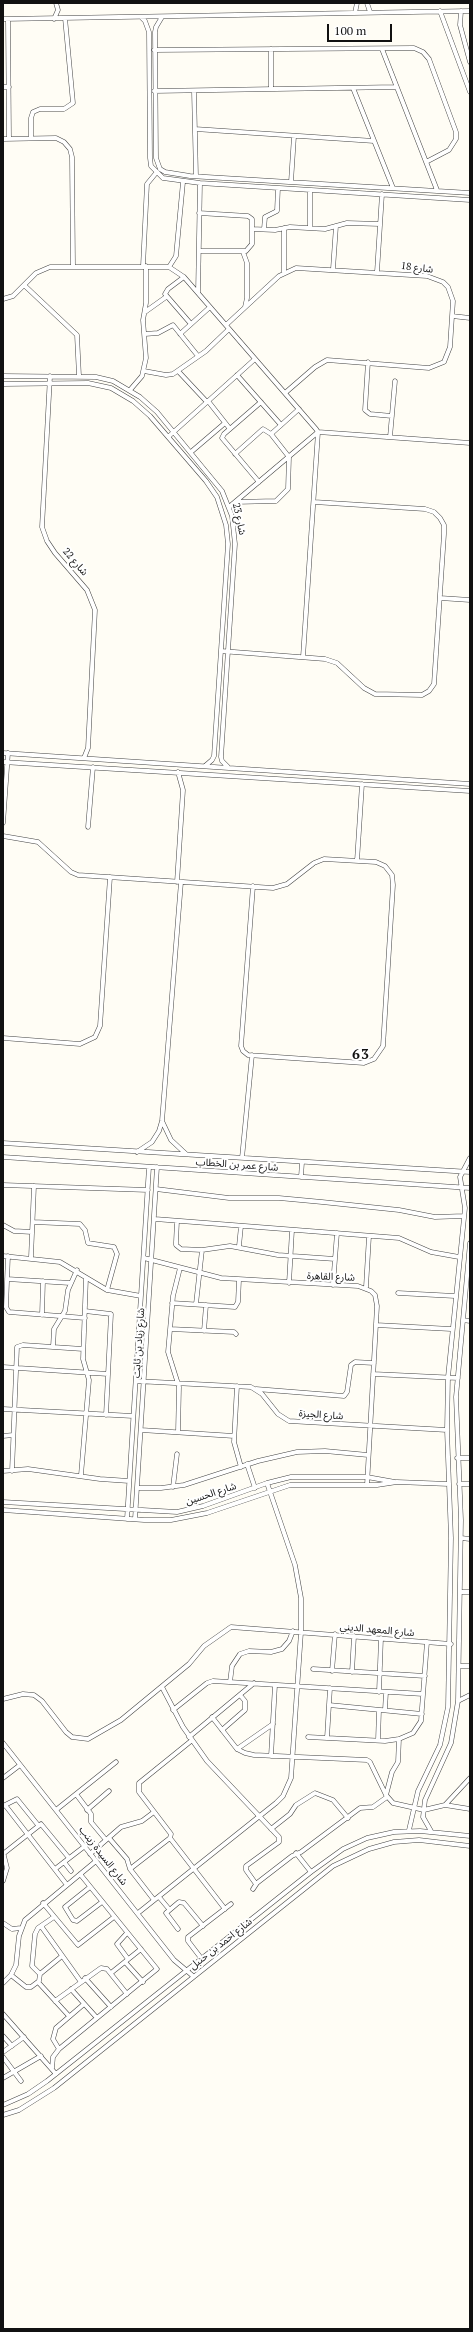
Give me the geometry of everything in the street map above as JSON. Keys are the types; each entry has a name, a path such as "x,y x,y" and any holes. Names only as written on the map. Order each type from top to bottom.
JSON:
{"street":[{"path":"54,19 58,10 56,3"},
{"path":"355,13 356,3"},
{"path":"367,3 370,12"},
{"path":"461,11 460,25 470,62"},
{"path":"9,139 9,87 6,19 470,11"},
{"path":"440,12 470,92"},
{"path":"141,17 148,26 150,158 156,174 163,178 184,182 470,200"},
{"path":"162,17 156,26 155,92 157,164 165,172 196,176 470,192"},
{"path":"31,138 31,118 33,112 40,109 64,109 73,103 65,18"},
{"path":"149,50 414,48 423,52 429,59 454,125 456,138 449,150 426,162"},
{"path":"271,49 271,89"},
{"path":"382,49 437,190"},
{"path":"3,87 9,87"},
{"path":"150,92 397,87"},
{"path":"354,88 393,188"},
{"path":"194,91 196,176"},
{"path":"195,129 374,141"},
{"path":"291,182 294,136"},
{"path":"3,139 56,138 64,142 70,149 72,157 73,266"},
{"path":"130,390 144,370 147,352 144,313 144,266 147,184 156,174"},
{"path":"169,267 176,256 184,182"},
{"path":"198,294 200,183"},
{"path":"264,229 265,217 277,211 278,188"},
{"path":"310,190 310,228"},
{"path":"377,272 382,194"},
{"path":"199,213 248,216 252,219 251,247 243,252 199,251"},
{"path":"252,229 325,229 353,223 380,224"},
{"path":"333,269 336,226"},
{"path":"144,370 166,375 178,371 198,356 228,327 245,307 284,272 284,228"},
{"path":"243,252 247,263 248,298 245,307"},
{"path":"3,299 13,296 43,269 57,266 169,267 184,277 299,409 318,432 303,657"},
{"name":"شارع 18","path":"284,272 296,268 333,269 428,276 443,282 451,294 452,316 448,355 437,366 429,368 333,360 320,363 285,393"},
{"path":"144,313 166,297 168,288 184,277"},
{"path":"24,285 77,335 79,376"},
{"path":"166,297 191,324"},
{"path":"180,334 210,307"},
{"path":"452,316 470,318"},
{"path":"145,334 158,333 171,325 198,356"},
{"path":"168,436 255,359"},
{"path":"368,362 365,410 370,414 392,416"},
{"path":"178,371 230,429"},
{"path":"237,375 281,425"},
{"name":"شارع 23","path":"3,376 79,376 105,378 130,390 148,404 174,432 217,484 229,507 234,526 235,544 221,757 222,761 228,767"},
{"name":"شارع 22","path":"50,376 42,527 47,541 87,590 95,610 88,748 84,758"},
{"path":"390,438 395,381"},
{"name":"شارع 23","path":"3,384 88,383 110,388 142,408 168,436 212,489 224,515 228,544 214,756 205,766"},
{"path":"259,482 222,438 261,402"},
{"path":"271,434 299,409"},
{"path":"191,452 225,423"},
{"path":"235,454 261,430 265,429 289,456 288,489 276,501 235,502"},
{"path":"229,507 318,432 470,443"},
{"path":"221,651 325,659 337,663 364,688 375,694 422,695 429,691 434,684 444,525 440,518 434,512 425,509 314,502"},
{"path":"440,598 470,600"},
{"path":"3,753 470,784"},
{"path":"3,823 5,762 8,753"},
{"path":"119,769 120,761"},
{"path":"5,762 470,790"},
{"path":"88,827 93,767"},
{"path":"136,1152 152,1142 159,1131 162,1121 179,882 183,790 178,772"},
{"path":"408,787 409,780"},
{"path":"357,860 362,784"},
{"path":"3,836 38,842 74,874 179,882 253,886 273,888 283,886 320,860 357,860 381,863 389,870 393,880 382,1051 374,1059 364,1063 252,1055 245,1053 241,1046 253,886"},
{"path":"3,1038 80,1044 95,1037 100,1026 110,877"},
{"path":"242,1158 252,1055"},
{"path":"162,1121 171,1140 186,1155"},
{"name":"شارع عمر بن الخطاب","path":"3,1144 470,1172"},
{"name":"شارع عمر بن الخطاب","path":"3,1157 470,1188"},
{"path":"409,1830 413,1807 418,1791 438,1752 444,1730 449,1697 451,1634 447,1430 448,1378 451,1329 459,1257 464,1216 468,1210 460,1181 463,1172 468,1166 470,1158"},
{"path":"301,1177 302,1162"},
{"name":"شارع زياد بن ثابت","path":"127,1519 149,1167"},
{"name":"شارع زياد بن ثابت","path":"134,1519 155,1219 157,1167"},
{"path":"3,1185 148,1190"},
{"path":"31,1258 34,1186"},
{"path":"156,1190 229,1198 279,1198 326,1202 399,1210 435,1217 464,1216"},
{"path":"155,1219 402,1238 422,1249 459,1257"},
{"path":"177,1221 176,1245 182,1249 202,1250 239,1246 265,1253 335,1259"},
{"path":"33,1222 80,1224 85,1230 88,1243 114,1248 117,1254 108,1290"},
{"path":"3,1225 14,1230 32,1232"},
{"path":"239,1246 241,1226"},
{"path":"289,1283 292,1230"},
{"path":"332,1285 337,1233"},
{"path":"366,1288 369,1236"},
{"path":"431,1832 423,1818 424,1810 430,1786 451,1743 458,1701 461,1538 457,1458 458,1378 470,1243"},
{"path":"196,1304 202,1250"},
{"path":"85,1318 12,1312 7,1310 6,1256 60,1262 77,1270 86,1278 108,1290 141,1296"},
{"name":"شارع القاهرة","path":"144,1258 200,1273 239,1280 366,1288 374,1295 377,1300 367,1484"},
{"path":"178,1432 178,1383 168,1357 172,1303 180,1268"},
{"path":"53,1347 54,1329 62,1316 70,1283 77,1270"},
{"path":"81,1475 89,1380 88,1373 83,1364 86,1278"},
{"path":"7,1279 70,1283"},
{"path":"172,1303 232,1307 237,1305 239,1280"},
{"path":"42,1314 43,1281"},
{"path":"398,1293 455,1296"},
{"path":"465,1303 470,1303"},
{"path":"204,1331 206,1305"},
{"path":"85,1311 111,1314 106,1415"},
{"path":"463,1320 470,1321"},
{"path":"376,1325 451,1329"},
{"path":"170,1329 236,1334"},
{"path":"12,1471 16,1350 20,1346 83,1349"},
{"path":"136,1381 237,1386 255,1389 344,1396 347,1392 351,1365 355,1362 374,1363"},
{"path":"3,1367 108,1374"},
{"path":"373,1374 458,1378"},
{"path":"237,1386 234,1436 235,1449 241,1466"},
{"name":"شارع الجيزة","path":"255,1389 262,1394 278,1414 289,1421 447,1430"},
{"path":"3,1409 133,1416"},
{"path":"141,1430 234,1436"},
{"path":"3,1436 13,1435"},
{"path":"137,1488 173,1487 195,1482 273,1456 306,1451 368,1455"},
{"path":"173,1487 177,1454"},
{"path":"457,1458 470,1458"},
{"path":"247,1464 255,1488"},
{"path":"3,1471 28,1469 81,1475 100,1479 129,1481"},
{"name":"شارع الحسين","path":"3,1502 164,1513 190,1510 267,1483 304,1476 368,1477 397,1482"},
{"name":"شارع الحسين","path":"3,1510 127,1519 171,1520 195,1516 270,1490 301,1484 367,1484 397,1482 449,1484"},
{"path":"138,1913 280,1799 288,1787 291,1778 302,1604 299,1581 267,1483"},
{"path":"459,1484 470,1484"},
{"path":"461,1538 470,1539"},
{"path":"460,1592 470,1592"},
{"name":"شارع المعهد الديني","path":"3,1700 24,1694 34,1695 42,1701 66,1732 72,1737 88,1739 121,1720 189,1664 204,1646 231,1627 451,1644"},
{"path":"230,1682 232,1666 240,1654 249,1650 271,1652 282,1649 289,1641 293,1631"},
{"path":"332,1671 335,1634"},
{"path":"451,1634 459,1635"},
{"path":"352,1672 354,1636"},
{"path":"379,1692 382,1638"},
{"path":"308,1736 378,1740 400,1739 416,1730 422,1714 427,1642"},
{"path":"459,1666 470,1666"},
{"path":"313,1669 424,1676"},
{"path":"173,1710 210,1682 254,1683 424,1694"},
{"path":"225,1909 170,1838 169,1831 139,1792 139,1783 190,1739 212,1717 254,1683"},
{"path":"271,1756 275,1685"},
{"path":"162,1687 173,1710 190,1739 207,1761 278,1837 279,1842 246,1867 256,1884"},
{"path":"327,1738 330,1688"},
{"path":"385,1710 386,1692"},
{"path":"222,1730 245,1710 245,1701 240,1695"},
{"path":"458,1701 470,1695"},
{"path":"329,1705 422,1714"},
{"path":"378,1740 379,1710"},
{"path":"212,1717 237,1749 254,1755 369,1761 387,1796 393,1803 424,1810 445,1806 470,1809"},
{"path":"237,1749 273,1724"},
{"path":"253,1889 256,1884 296,1853 348,1818 360,1808 373,1807 387,1796 392,1772 398,1762 400,1739"},
{"name":"شارع السيدة زينب","path":"3,1743 90,1854 185,1971 193,1976"},
{"path":"56,1810 116,1762"},
{"path":"3,1778 20,1765"},
{"path":"445,1806 470,1778"},
{"path":"87,1810 110,1791"},
{"path":"271,1829 290,1814 296,1805 316,1793 333,1800 348,1818"},
{"path":"76,1794 91,1816 91,1822 127,1858 130,1869 154,1900"},
{"path":"38,1825 17,1799 4,1806 67,1884"},
{"path":"90,1854 125,1825 142,1820 154,1812"},
{"path":"3,1881 7,1868 3,1853 38,1825 44,1825 69,1858"},
{"name":"شارع احمد بن حنبل","path":"3,2105 28,2094 56,2074 311,1872 355,1843 379,1835 409,1830 470,1836"},
{"path":"130,1869 170,1838"},
{"name":"شارع احمد بن حنبل","path":"3,2115 19,2110 54,2088 333,1866 356,1853 381,1845 407,1840 470,1846"},
{"path":"55,1869 85,1846"},
{"path":"296,1853 311,1872"},
{"path":"3,1983 11,1975 16,1965 21,1928 25,1920 96,1861"},
{"path":"64,1862 71,1871"},
{"path":"52,2068 53,2058 59,2049 143,1982 157,1969 114,1918 80,1874"},
{"path":"90,1887 65,1907 72,1920 77,1921 102,1902"},
{"path":"159,1897 169,1909"},
{"path":"178,1929 166,1914 169,1909 177,1903 182,1902 202,1926"},
{"path":"43,1904 76,1944 79,1945 114,1918"},
{"path":"201,1958 187,1939 231,1904"},
{"path":"40,1974 32,1964 35,1934 41,1926 54,1917"},
{"path":"3,1923 12,1929 21,1928"},
{"path":"41,1926 81,1982"},
{"path":"127,1933 117,1944 127,1961 143,1982"},
{"path":"111,1973 141,1949"},
{"path":"11,1975 26,1987 31,1987 38,1982 40,1974 62,1956"},
{"path":"55,2001 101,1968 107,1969 111,1973 127,1994"},
{"path":"86,1978 111,2007"},
{"path":"38,1982 69,2016"},
{"path":"71,1989 97,2018"},
{"path":"59,2049 53,2039 53,2033 56,2028 84,2004"},
{"path":"3,2014 56,2074"},
{"path":"3,2036 12,2046"},
{"path":"3,2052 24,2038"},
{"path":"3,2078 41,2056"},
{"path":"3,2057 21,2081"}],"district":[{"name":"63","path":"361,1055"}]}
